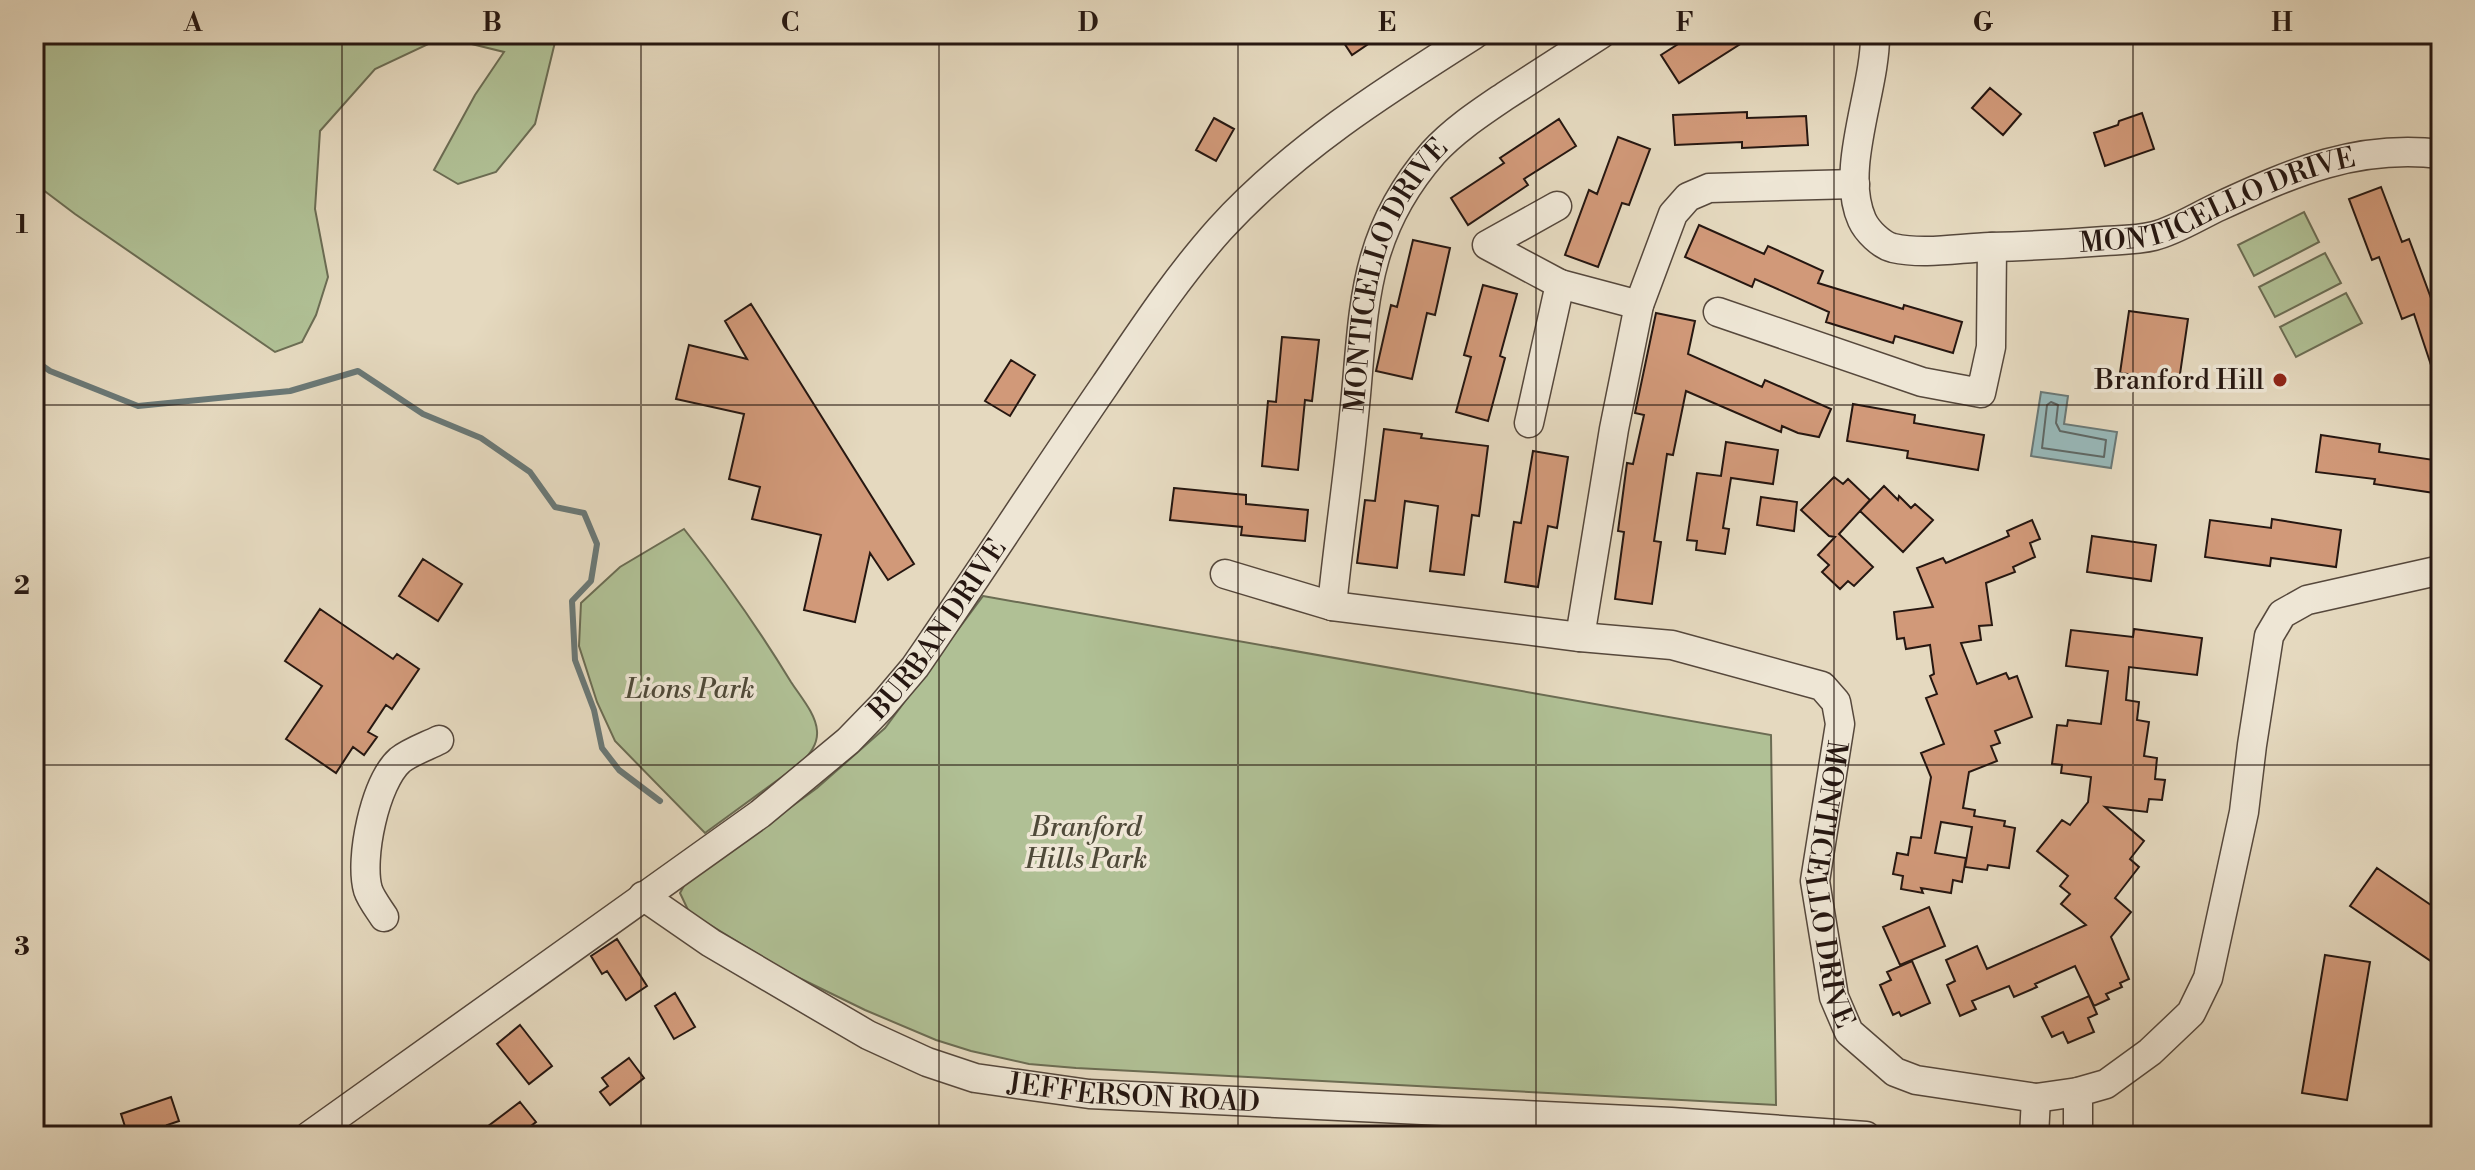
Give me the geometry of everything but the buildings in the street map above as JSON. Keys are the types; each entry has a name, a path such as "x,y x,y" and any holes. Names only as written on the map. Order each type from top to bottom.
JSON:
{"street":[{"name":"BURBAN DRIVE","path":"309,1136 771,805 848,741 882,706 930,646 1132,345 1220,229 1316,141 1372,100 1475,34"},
{"name":"MONTICELLO DRIVE","path":"1332,606 1366,290 1376,247 1389,217 1404,191 1434,152 1468,121 1601,34"},
{"name":"MONTICELLO DRIVE","path":"1875,34 1855,184 1862,220 1873,235 1889,247 1925,251 2150,237 2173,230 2200,215 2311,167 2377,152 2441,154"},
{"path":"1580,637 1614,429 1639,305 1673,214 1688,197 1709,188 1855,184"},
{"path":"1557,206 1487,245 1560,284 1639,305"},
{"path":"1718,312 1922,382 1981,393 1991,347 1992,247"},
{"path":"1529,423 1560,284"},
{"name":"MONTICELLO DRIVE","path":"1225,574 1332,606 1580,637 1672,645 1822,686 1836,702 1840,724 1815,881 1834,997 1849,1032 1895,1072 1916,1080 2036,1098 2106,1084 2150,1052 2191,1013 2208,978 2244,812 2269,636 2282,614 2307,600 2441,570"},
{"path":"384,917 368,890 365,848 372,818 383,787 399,761 439,740"},
{"name":"JEFFERSON ROAD","path":"643,896 711,943 868,1035 927,1062 975,1078 1089,1094 1671,1129 1866,1136"},
{"path":"2078,1092 2078,1136"},
{"path":"2034,1136 2036,1098"}],"green space":[{"path":"34,34 557,34 535,124 496,172 458,184 434,170 475,95 504,52 443,37 375,69 320,131 315,209 328,277 316,315 302,342 275,352 34,183"},
{"path":"2304,212 2319,242 2254,276 2238,245"},
{"path":"2325,253 2341,283 2275,317 2259,287"},
{"path":"2346,293 2362,323 2296,357 2280,327"},
{"name":"Lions Park","path":"684,529 766,642 811,712 817,731 813,748 801,763 705,833 615,741 597,702 579,646 581,603 620,567"},
{"name":"Branford Hills Park","path":"983,596 1771,735 1776,1105 1029,1064 936,1040 865,1010 787,972 689,912 680,893 685,884 817,788 885,728"}],"water":[{"path":"2041,392 2068,396 2064,424 2117,432 2111,468 2031,456"}],"waterway":[{"path":"34,360 50,371 138,406 290,391 358,371 423,414 481,438 530,472 555,507 584,513 597,544 591,581 572,601 575,660 594,710 602,748 619,770 660,801"}],"place":[{"name":"Branford Hill","path":"2280,380"}]}
